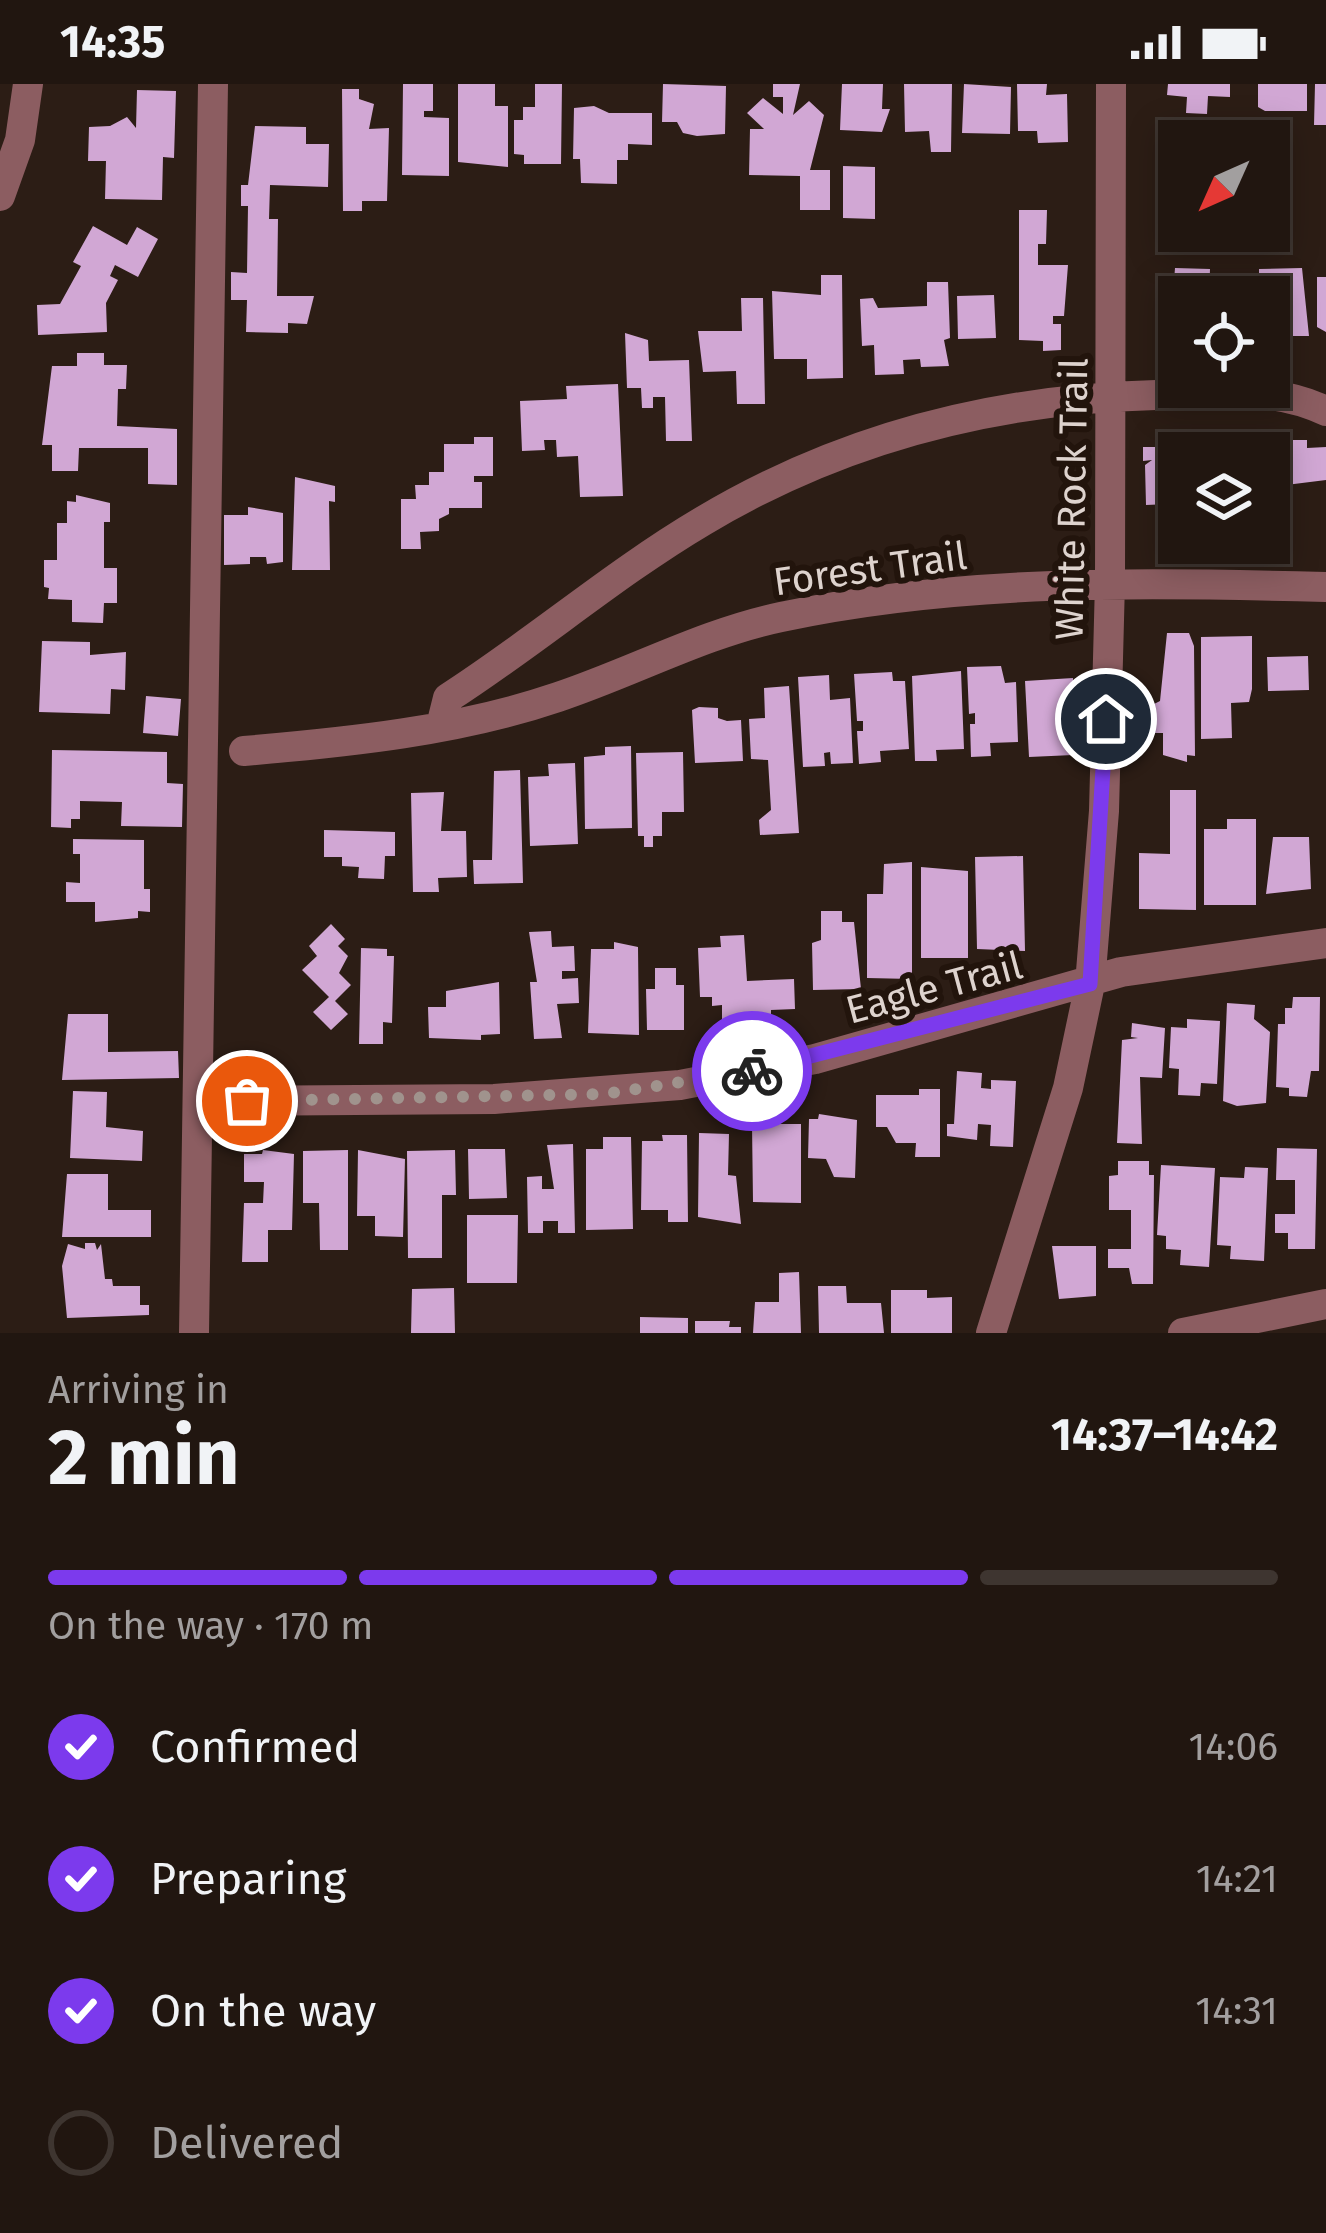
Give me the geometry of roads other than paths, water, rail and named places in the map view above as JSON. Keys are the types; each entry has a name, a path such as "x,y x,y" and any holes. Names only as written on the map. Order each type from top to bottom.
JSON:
{"street":[{"path":"0,196 20,140 28,84"},
{"path":"194,1333 213,84"},
{"name":"White Rock Trail","path":"992,1333 1068,1088 1090,984 1103,812 1110,582 1111,84"},
{"path":"441,726 448,698 700,522 758,490 907,431 1001,407 1113,396 1277,392 1326,411"},
{"name":"Forest Trail","path":"244,751 441,726 555,698 775,618 857,602 1110,582 1326,587"},
{"name":"Eagle Trail","path":"200,1101 494,1100 680,1085 815,1059 1121,972 1234,952 1326,943"},
{"path":"1183,1333 1326,1304"}]}
